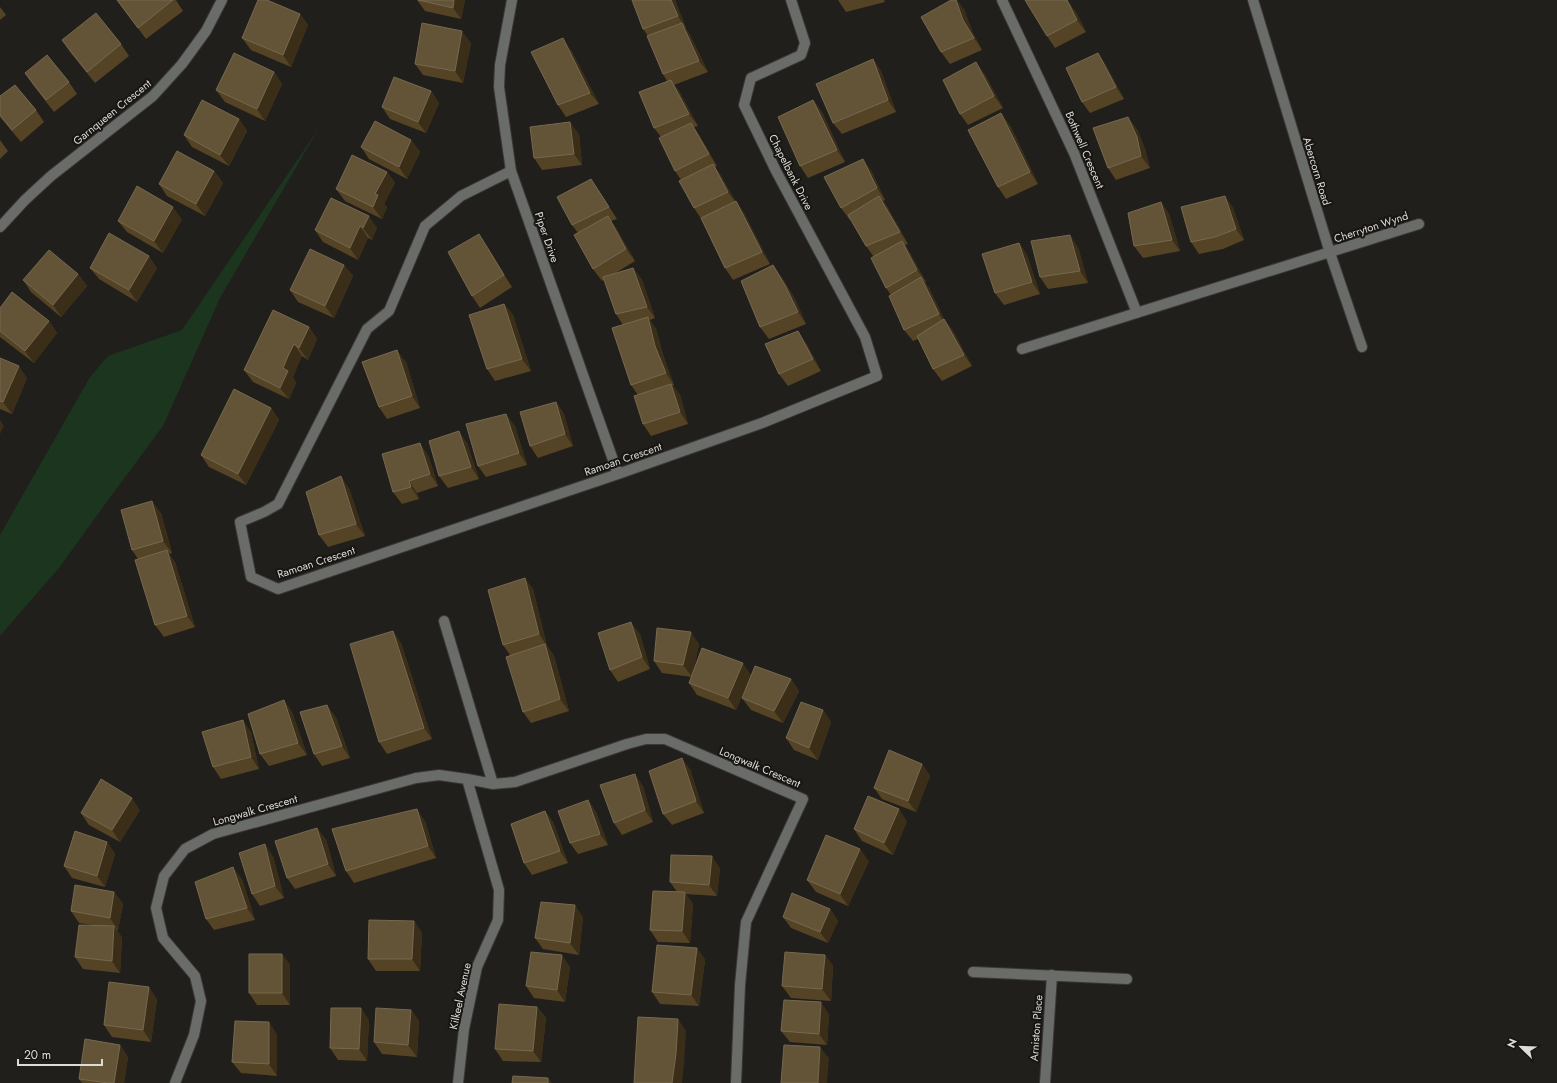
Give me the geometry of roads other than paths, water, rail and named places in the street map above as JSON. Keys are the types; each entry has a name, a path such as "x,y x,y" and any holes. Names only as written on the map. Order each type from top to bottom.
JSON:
{"street":[{"name":"Garnqueen Crescent","path":"0,227 25,200 51,176 153,96 182,64 206,31 222,0"},
{"name":"Piper Drive","path":"512,0 500,65 499,87 511,171 618,474"},
{"name":"Chapelbank Drive","path":"791,0 805,43 801,55 751,78 744,105 776,171 866,336 877,376"},
{"name":"Bothwell Crescent","path":"1002,0 1074,153 1137,313"},
{"name":"Abercorn Road","path":"1253,0 1330,253 1362,347"},
{"name":"Ramoan Crescent","path":"511,171 461,196 425,226 389,311 367,329 278,504 264,512 240,522 251,577 278,589 618,474 762,422 877,376"},
{"name":"Cherryton Wynd","path":"1330,253 1419,224"},
{"path":"1022,349 1330,253"},
{"path":"444,621 493,784"},
{"name":"Longwalk Crescent","path":"175,1083 194,1035 201,1001 195,976 163,938 156,908 164,876 185,849 213,834 416,778 439,775 493,784 515,782 627,744 646,739 665,739 803,799 746,922 740,985 736,1083"},
{"name":"Kilkeel Avenue","path":"458,1083 464,1029 477,966 498,920 499,890 467,779"},
{"path":"973,972 1127,979"},
{"name":"Arniston Place","path":"1045,1083 1052,975"}]}
